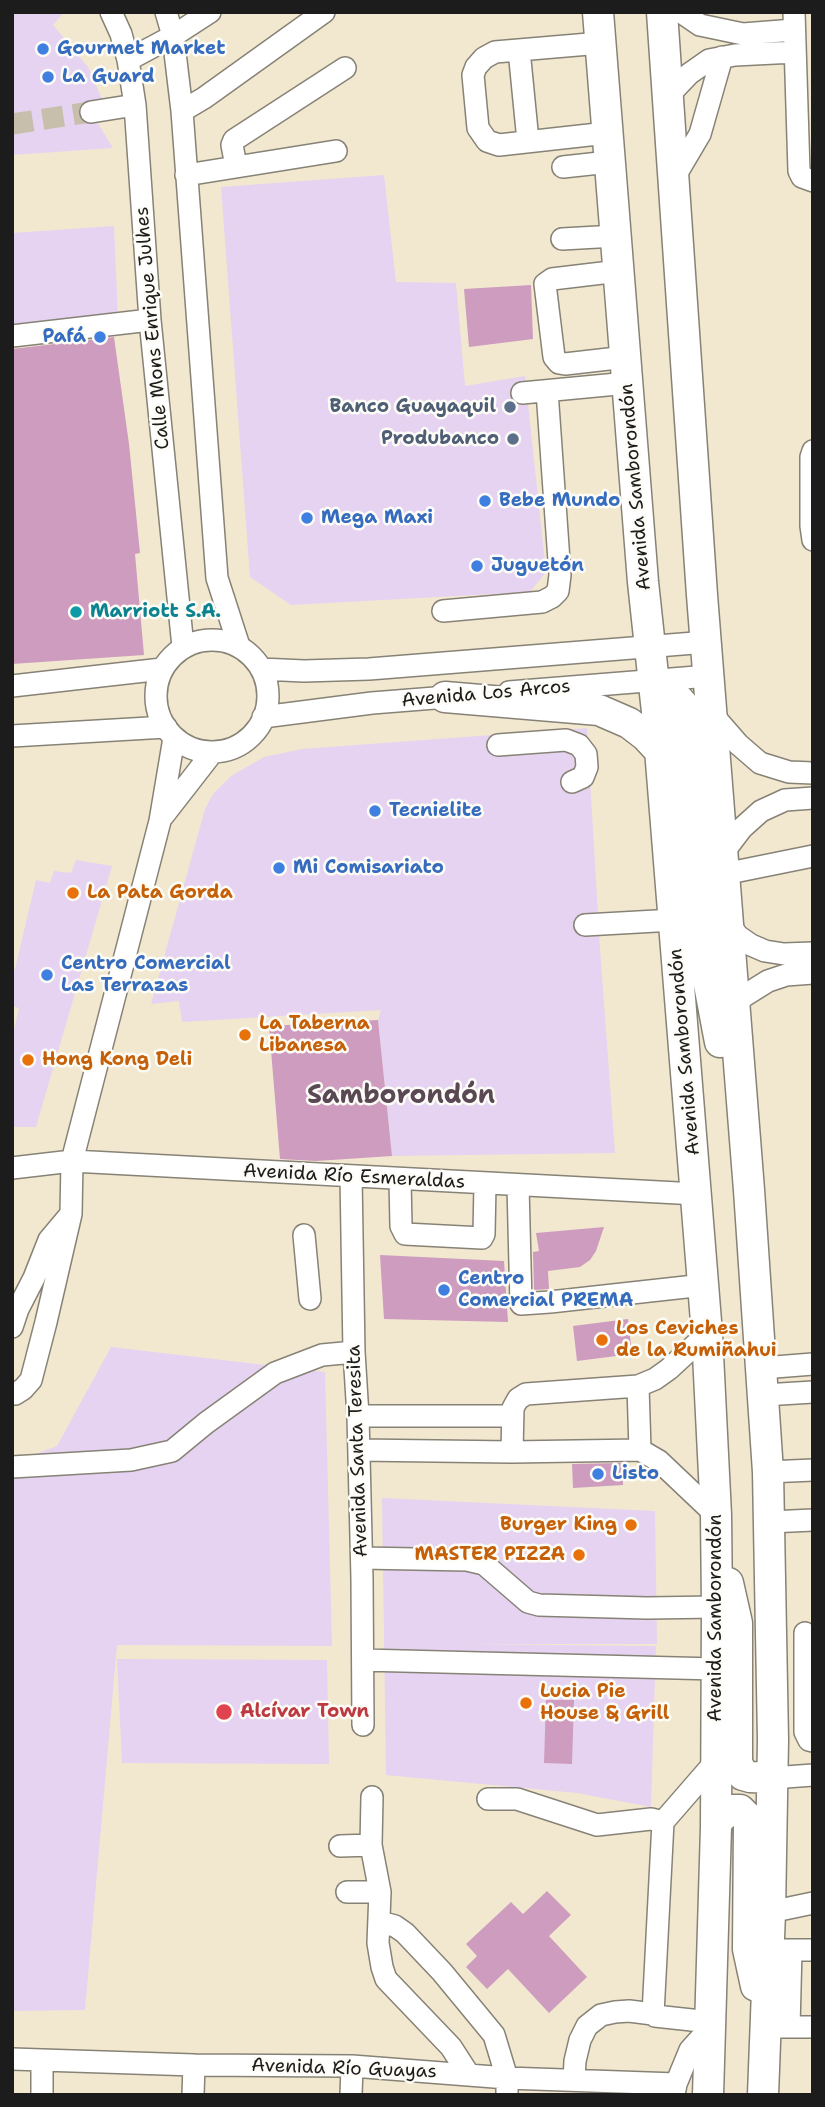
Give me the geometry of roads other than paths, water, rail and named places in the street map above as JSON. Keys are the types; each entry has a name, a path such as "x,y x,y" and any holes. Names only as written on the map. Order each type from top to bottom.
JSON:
{"highway":[{"name":"Avenida Samborondón","path":"598,12 707,1334 716,1522 717,1607 716,1827 708,2095"},
{"path":"662,12 768,1472 772,1634 770,1912 779,1950 777,2027 762,2095"},
{"path":"657,712 657,704 665,696 676,697 683,705 709,984 749,1190"},
{"path":"445,697 599,710 629,723 659,750"},
{"path":"716,1522 737,1623 737,1763 743,1775 772,1778"},
{"path":"716,1827 719,1818 731,1810 740,1810 749,1824 748,1949 777,2027"}],"street":[{"name":"Calle Mons Enrique Julhes","path":"111,12 128,60 135,105 150,320 183,647"},
{"path":"166,12 173,36 181,111 217,578 240,646"},
{"path":"128,60 211,12"},
{"path":"681,12 700,25 743,34 794,21 799,171 802,177 813,181"},
{"path":"181,111 204,98 313,14"},
{"path":"601,43 495,52 484,58 473,75 478,128 487,141 499,145 528,142 608,147"},
{"path":"519,50 528,142"},
{"path":"668,96 689,74 709,60 795,52"},
{"path":"674,178 701,134 722,57"},
{"path":"236,166 232,145 234,140 345,68"},
{"path":"91,112 135,105"},
{"path":"563,167 608,147"},
{"path":"186,175 337,151"},
{"path":"562,239 616,236"},
{"path":"619,271 552,279 545,284 554,357 559,363 627,370"},
{"path":"12,335 150,320"},
{"path":"522,393 547,391 627,370"},
{"path":"443,611 542,602 558,591 560,575 547,391"},
{"path":"813,451 813,540"},
{"path":"201,640 221,640 240,646 252,656 267,680 268,706 257,729 238,747 225,751 212,753 186,746 170,732 159,713 157,683 162,669 171,656 183,647 201,640"},
{"name":"Avenida Los Arcos","path":"261,669 369,669 707,642"},
{"path":"12,686 162,669"},
{"path":"369,669 372,703"},
{"name":"Avenida Los Arcos","path":"263,717 372,703 709,676"},
{"path":"711,713 738,744 760,763 789,772 813,773"},
{"path":"12,736 170,732"},
{"path":"12,1393 23,1389 31,1380 71,1214 72,1161 160,821 170,732"},
{"path":"498,745 566,740 579,745 586,754 587,766 583,777 572,782"},
{"path":"160,821 212,753"},
{"path":"723,863 742,828 761,811 785,800 813,798"},
{"path":"723,863 813,856"},
{"path":"585,926 674,920"},
{"path":"728,923 744,940 765,951 784,954 813,953"},
{"path":"734,1006 744,996 768,981 786,975 813,973"},
{"name":"Avenida Río Esmeraldas","path":"12,1168 72,1161 696,1194"},
{"name":"Avenida Santa Teresita","path":"351,1177 345,1236 347,1300 358,1416 363,1725"},
{"path":"400,1180 402,1231 405,1234 482,1238 485,1184"},
{"path":"518,1186 521,1304 704,1285"},
{"path":"12,1328 48,1240 71,1214"},
{"path":"304,1235 310,1299"},
{"path":"512,1452 511,1416 518,1399 526,1394 638,1386 669,1370 707,1334"},
{"path":"12,1468 131,1460 172,1451 275,1373 323,1355 354,1352"},
{"path":"763,1382 813,1364"},
{"path":"763,1382 813,1392"},
{"path":"638,1386 640,1450"},
{"path":"358,1416 511,1416"},
{"path":"359,1450 640,1450 659,1461 716,1522"},
{"path":"768,1472 813,1470"},
{"path":"770,1522 813,1520"},
{"path":"362,1558 467,1560 484,1564 528,1602 539,1605 717,1607"},
{"path":"772,1634 809,1632 805,1732 808,1740 813,1741"},
{"path":"363,1660 716,1669"},
{"path":"653,2014 663,1822 716,1761"},
{"path":"772,1778 812,1781"},
{"path":"372,1797 370,1845 380,1892 378,1942 386,1979 451,2048 469,2075"},
{"path":"488,1799 517,1799 597,1825 651,1819 663,1822"},
{"path":"340,1846 370,1845"},
{"path":"347,1892 380,1892"},
{"path":"770,1912 813,1903"},
{"path":"380,1922 395,1926 405,1933 442,1972 494,2035 507,2086"},
{"path":"779,1950 813,1950"},
{"path":"574,2079 580,2040 587,2026 601,2015 629,2011 709,2026 690,2050 675,2089"},
{"path":"777,2027 813,2027"},
{"name":"Avenida Río Guayas","path":"12,2059 194,2065 352,2066 469,2075 507,2086 574,2079 675,2089"},
{"path":"42,2060 42,2095"},
{"path":"193,2095 194,2065"},
{"path":"351,2095 352,2066"}],"tunnel":[{"path":"12,124 91,112"}],"place":[{"name":"Gourmet Market","path":"43,49"},
{"name":"La Guard","path":"48,77"},
{"name":"Pafá","path":"100,337"},
{"name":"Banco Guayaquil","path":"510,407"},
{"name":"Produbanco","path":"513,439"},
{"name":"Bebe Mundo","path":"485,501"},
{"name":"Mega Maxi","path":"307,518"},
{"name":"Juguetón","path":"477,566"},
{"name":"Marriott S.A.","path":"76,612"},
{"name":"Tecnielite","path":"375,811"},
{"name":"Mi Comisariato","path":"279,868"},
{"name":"La Pata Gorda","path":"73,893"},
{"name":"Centro Comercial Las Terrazas","path":"47,975"},
{"name":"La Taberna Libanesa","path":"245,1035"},
{"name":"Hong Kong Deli","path":"28,1060"},
{"name":"Centro Comercial PREMA","path":"444,1290"},
{"name":"Los Ceviches de la Rumiñahui","path":"602,1340"},
{"name":"Listo","path":"598,1474"},
{"name":"Burger King","path":"631,1525"},
{"name":"MASTER PIZZA","path":"579,1555"},
{"name":"Lucia Pie House & Grill","path":"526,1703"},
{"name":"Alcívar Town","path":"224,1712"}],"district":[{"name":"Samborondón","path":"401,1096"}]}
